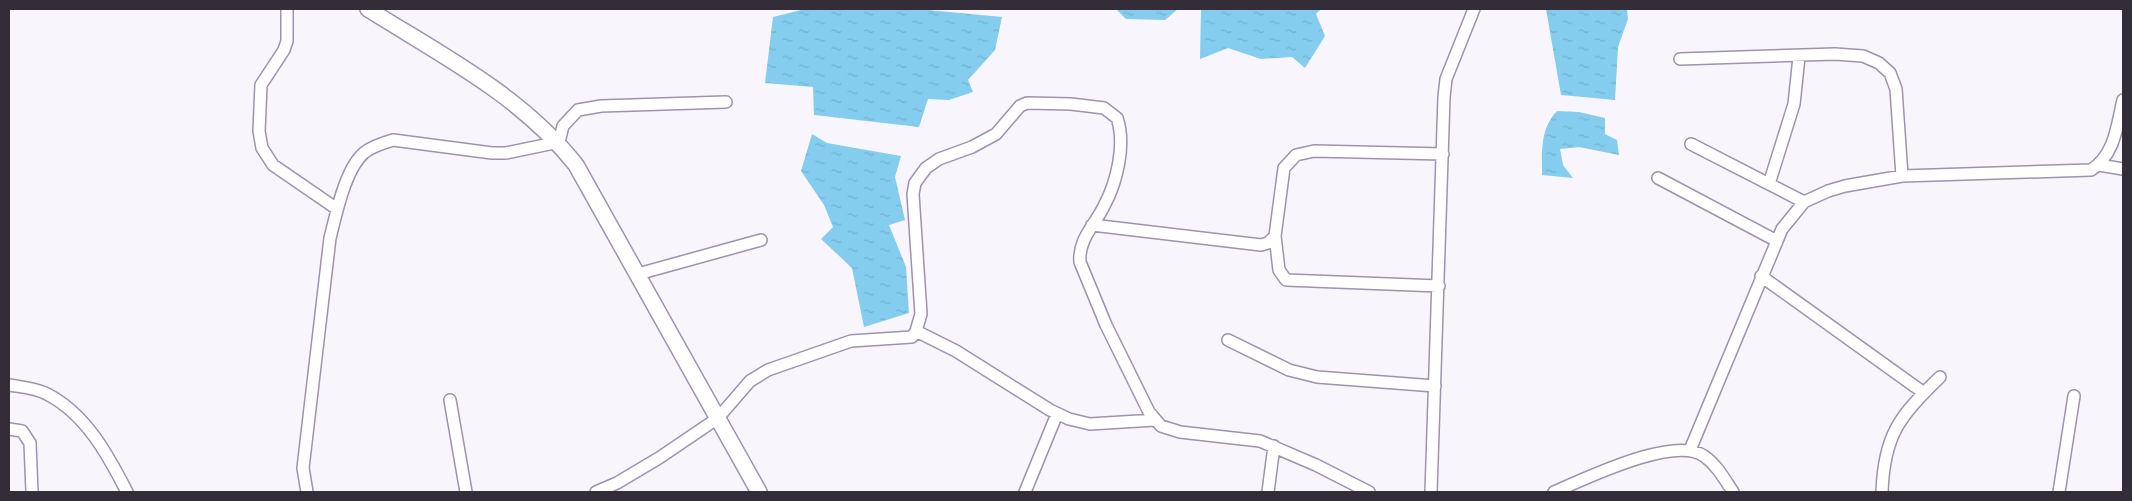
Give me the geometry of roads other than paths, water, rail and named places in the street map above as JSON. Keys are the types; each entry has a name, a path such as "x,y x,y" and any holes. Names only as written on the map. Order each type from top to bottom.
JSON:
{"street":[{"path":"287,9 287,40 284,50 261,85 259,131 262,148 273,165 337,209"},
{"path":"368,9 517,105 559,142 576,165 760,492"},
{"path":"1431,492 1446,79 1474,9"},
{"path":"1680,59 1799,57 1836,54 1863,56 1879,63 1890,73 1896,89 1902,176"},
{"path":"1768,184 1794,104 1799,57"},
{"path":"1690,450 1782,229 1804,202 1828,191 1845,186 1902,176 2091,170 2099,165 2112,145 2123,100"},
{"path":"559,142 563,126 578,110 601,106 726,102"},
{"path":"596,492 616,483 659,458 718,418 750,381 768,370 839,344 872,339 906,339 912,337 916,331 920,314 913,205 915,183 932,163 972,147 996,134 1020,106 1027,103 1071,104 1104,108 1117,118 1120,138 1117,169 1109,195 1081,245 1080,255 1083,272 1135,385 1155,420 1162,426 1180,432 1250,439 1274,446 1370,492"},
{"path":"307,492 302,468 330,238 337,209 353,169 363,153 380,143 393,140 407,140 480,152 506,153 559,142"},
{"path":"1691,144 1804,202"},
{"path":"1439,286 1286,280 1279,270 1275,236 1284,168 1296,155 1314,152 1443,154"},
{"path":"2099,165 2123,169"},
{"path":"1658,178 1777,240"},
{"path":"1092,226 1255,244 1268,243 1275,236"},
{"path":"638,274 761,240"},
{"path":"1761,276 1924,393"},
{"path":"916,331 956,351 1057,414 1090,424 1155,420"},
{"path":"1228,340 1280,366 1310,375 1435,386"},
{"path":"1882,492 1884,462 1892,435 1909,407 1940,377"},
{"path":"9,385 47,394 79,419 109,456 127,492"},
{"path":"2059,492 2074,396"},
{"path":"450,400 466,492"},
{"path":"1024,492 1057,414"},
{"path":"9,429 22,431 30,443 32,492"},
{"path":"1268,492 1274,446"},
{"path":"1554,492 1620,464 1671,451 1690,450 1704,456 1718,470 1732,492"}],"water":[{"path":"805,9 918,9 1002,17 995,50 968,80 973,92 949,100 928,99 919,127 814,115 813,87 765,83 773,17"},
{"path":"1116,9 1178,9 1165,20 1126,19"},
{"path":"1201,9 1321,9 1316,14 1325,36 1305,68 1292,57 1261,59 1228,48 1200,59"},
{"path":"1546,9 1627,9 1628,19 1618,47 1615,100 1561,95"},
{"path":"1557,111 1579,112 1605,118 1605,134 1617,140 1619,155 1579,147 1560,149 1563,165 1573,178 1542,175 1543,141 1547,125"},
{"path":"812,134 827,143 901,156 895,177 905,220 889,225 906,267 909,313 864,327 852,268 821,239 833,227 824,205 801,171"}]}
